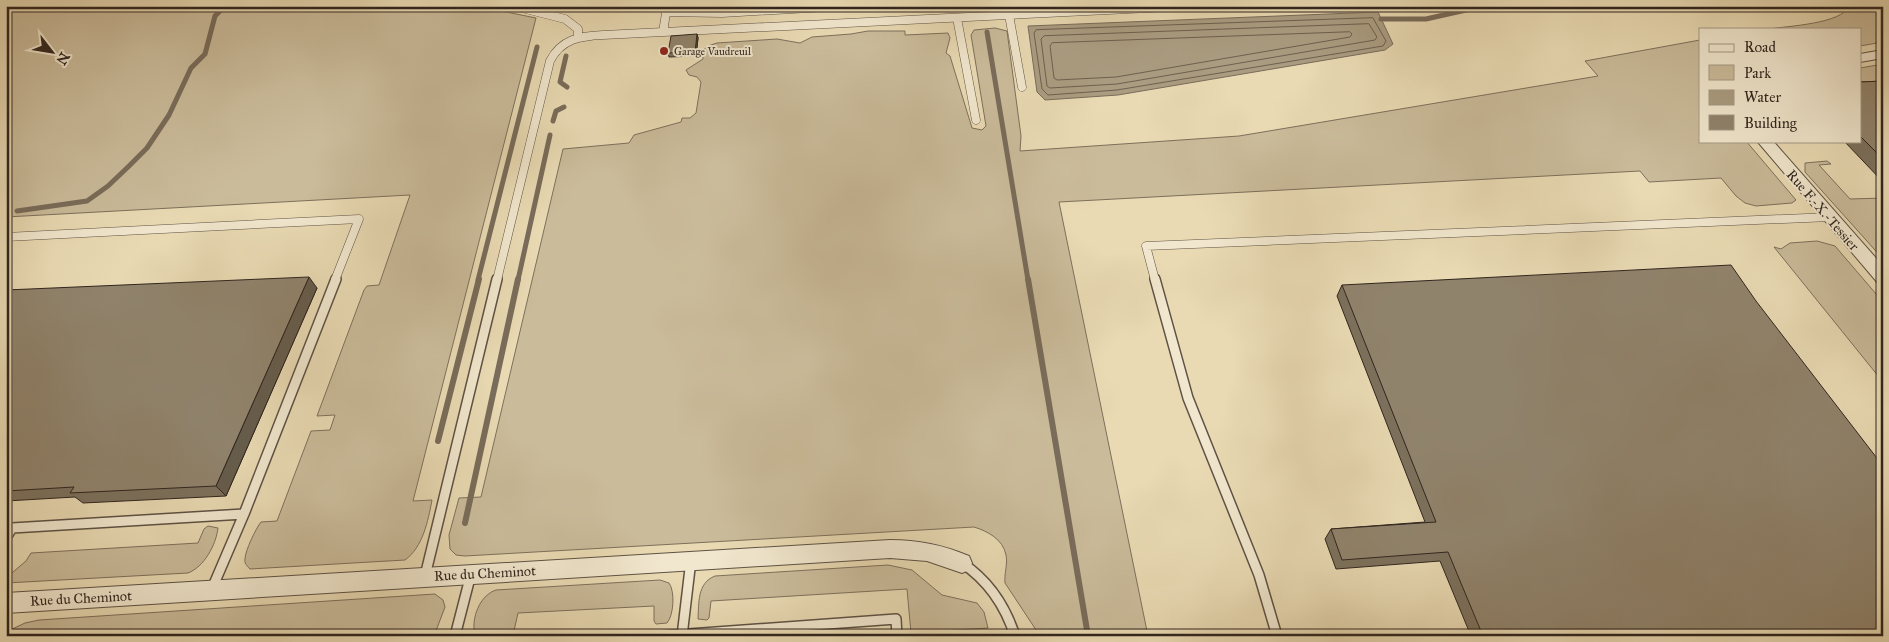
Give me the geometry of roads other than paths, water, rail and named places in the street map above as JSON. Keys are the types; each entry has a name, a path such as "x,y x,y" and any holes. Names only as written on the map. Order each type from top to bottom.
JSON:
{"street":[{"path":"1862,58 1883,54"},
{"name":"Rue F.-X.-Tessier","path":"1765,142 1883,278"},
{"name":"Rue du Cheminot","path":"6,602 211,591 691,560 912,549 943,554 962,563"}],"lane":[{"path":"514,6 565,19 578,29 578,37"},
{"path":"663,32 667,9 722,13 844,6"},
{"path":"425,576 550,61 556,49 562,44 578,37 1190,6"},
{"path":"1557,6 1582,6"},
{"path":"1009,15 1022,87"},
{"path":"957,18 976,120"},
{"path":"1277,636 1259,575 1188,398 1146,246 1830,217"},
{"path":"6,236 359,219 244,514 211,591"},
{"path":"6,538 9,528 244,514"},
{"path":"682,635 691,560"},
{"path":"962,563 979,574 996,596 1005,611 1015,636"},
{"path":"455,636 471,574"},
{"path":"660,636 896,619 897,636"}],"water":[{"path":"1378,12 1393,44 1385,50 1118,95 1045,100 1037,92 1028,26"}],"waterway":[{"path":"17,211 87,201 108,186 129,166 147,148 169,115 191,68 205,54 215,16 225,6"},
{"path":"1381,19 1426,19 1484,6"},
{"path":"987,32 1028,280"},
{"path":"478,280 537,47"},
{"path":"566,56 560,82 567,87"},
{"path":"553,121 556,111 564,107"},
{"path":"518,280 550,135"},
{"path":"438,441 479,279"},
{"path":"465,523 518,279"},
{"path":"1028,279 1088,636"}],"place":[{"name":"Garage Vaudreuil","path":"664,51"}]}
